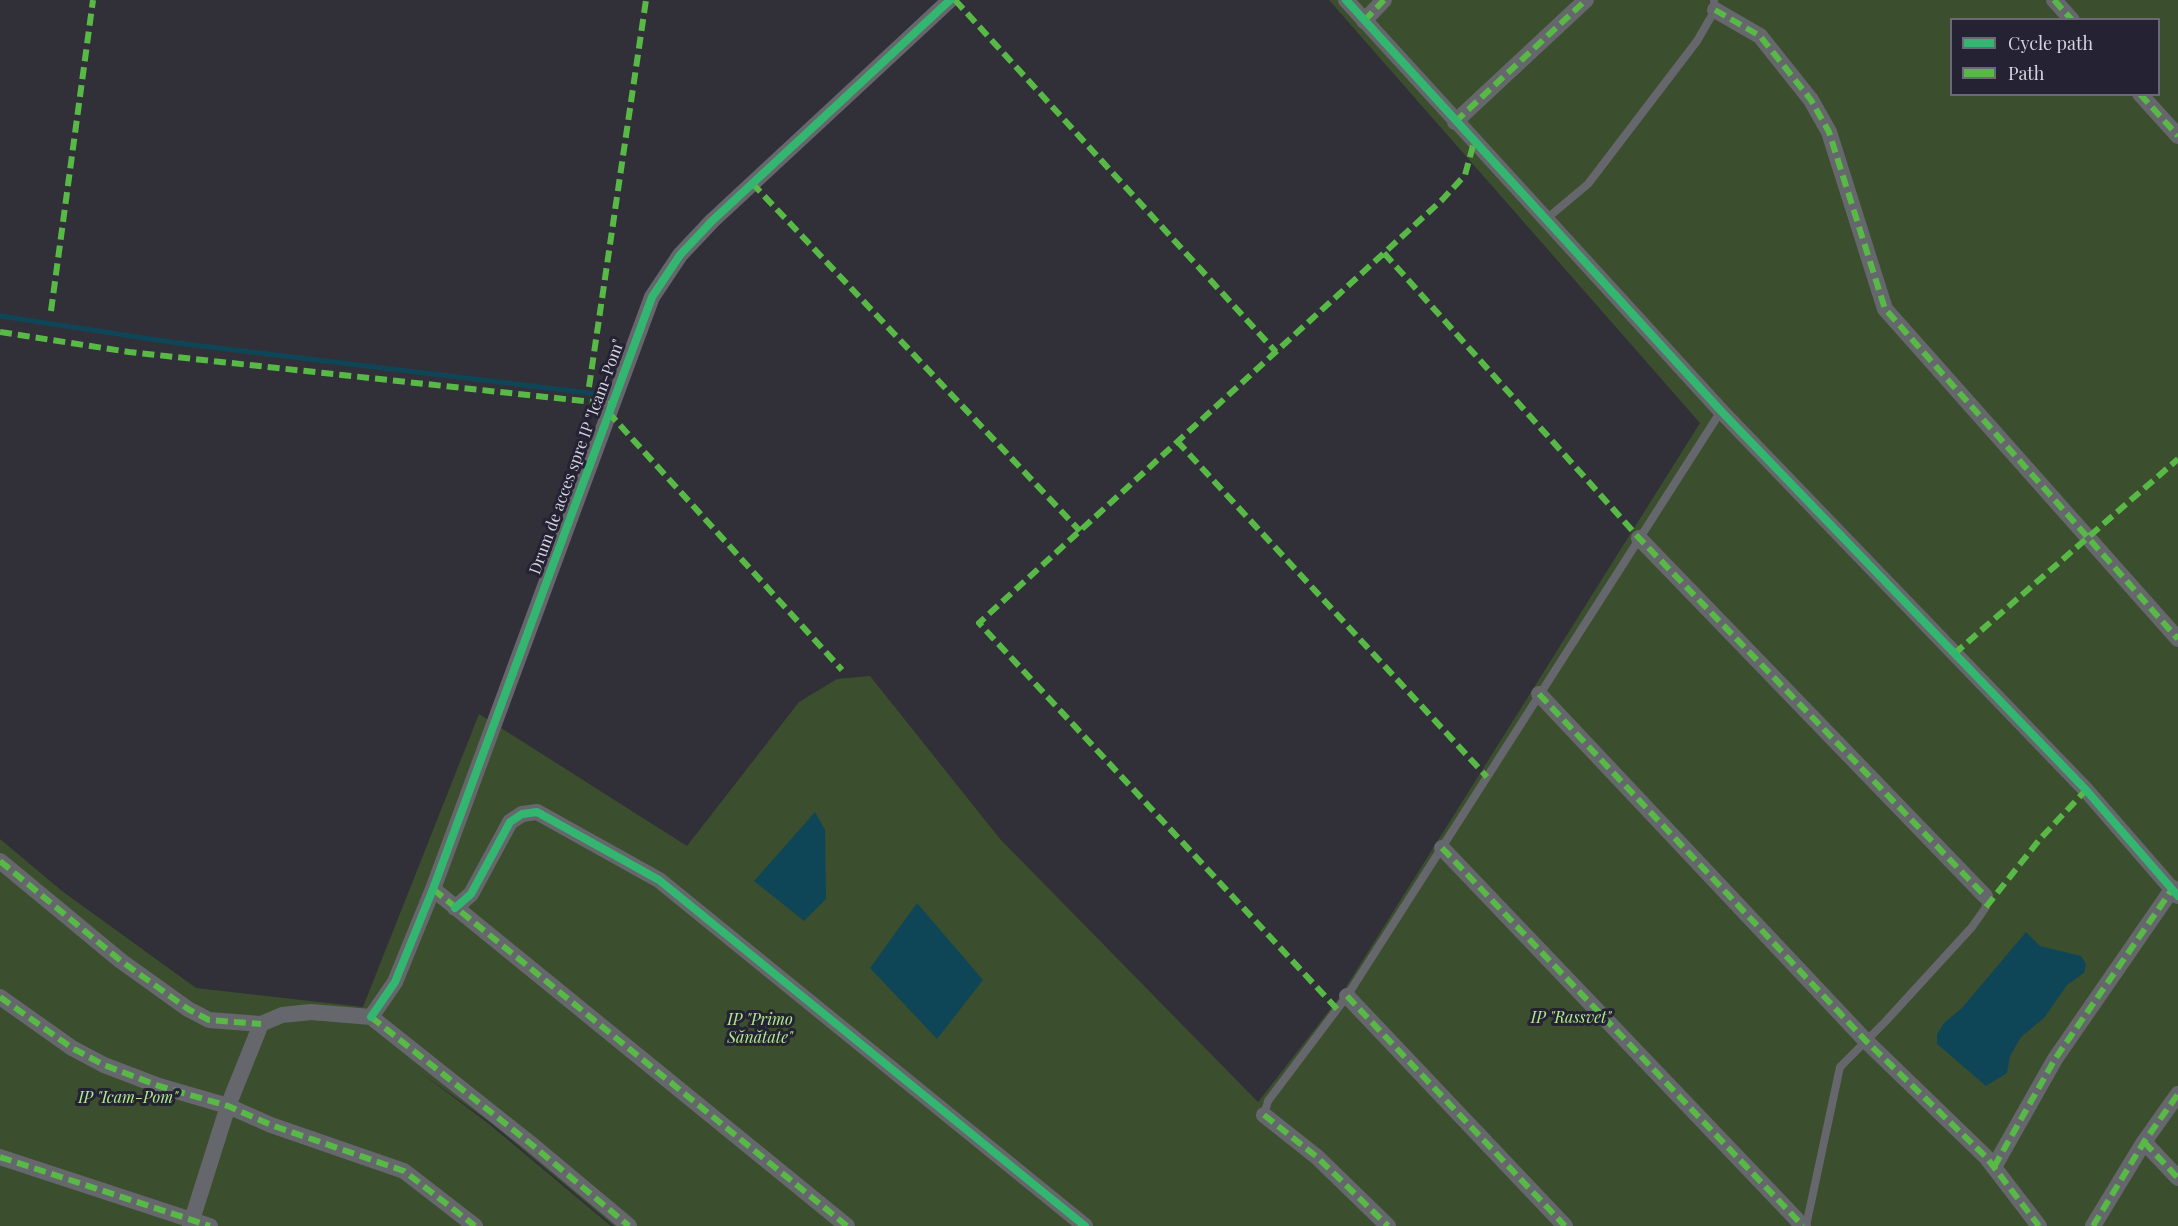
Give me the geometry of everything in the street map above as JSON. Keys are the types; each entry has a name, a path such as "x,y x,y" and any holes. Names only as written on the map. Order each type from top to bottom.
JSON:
{"street":[{"name":"Drum de acces spre IP \"Icam-Pom\"","path":"370,1017 395,982 433,889 652,297 680,255 712,221 950,0"},
{"path":"1346,0 1721,411 2086,790 2175,892 2055,1059 1994,1167"},
{"path":"1364,21 1384,0"},
{"path":"1455,122 1586,0"},
{"path":"2054,0 2070,18"},
{"path":"1715,5 1760,36 1811,100 1829,132 1885,309 2178,639"},
{"path":"2142,96 2178,136"},
{"path":"1639,538 1985,896"},
{"path":"1539,694 1866,1041 1994,1167 2039,1226"},
{"path":"455,908 471,894 510,822 522,814 537,812 659,880 1084,1226"},
{"path":"1442,848 1804,1226"},
{"path":"0,861 120,961 188,1009 209,1020 261,1024 282,1015 311,1012 370,1017 531,1144 628,1226"},
{"path":"433,889 847,1226"},
{"path":"1347,996 1565,1226"},
{"path":"0,998 72,1048 104,1065 159,1086 228,1106 271,1125 404,1171 475,1226"},
{"path":"190,1222 228,1106 261,1024"},
{"path":"2093,1226 2144,1142 2178,1094"},
{"path":"1264,1115 1317,1157 1388,1226"},
{"path":"2144,1142 2178,1178"},
{"path":"0,1157 190,1222 210,1226"}],"lane":[{"path":"1545,220 1588,184 1697,40 1715,5"},
{"path":"1264,1115 1268,1101 1347,996 1721,411"},
{"path":"1804,1226 1840,1067 1972,927 1986,907 1985,896"}],"green space":[{"path":"1329,0 2178,0 2178,1226 614,1226 491,1123 416,1069 489,1124 611,1226 0,1226 0,839 62,891 196,988 363,1007 479,714 687,846 799,702 837,679 870,676 1000,839 1258,1102 1339,998 1700,423"}],"water":[{"path":"815,812 825,830 826,899 804,921 754,881"},
{"path":"917,903 983,980 937,1039 870,968"},
{"path":"2026,932 2040,946 2081,956 2086,964 2084,973 2067,985 2044,1018 2021,1037 2010,1056 2007,1073 1986,1086 1937,1044 1937,1034 1944,1023 1962,1008"}],"waterway":[{"path":"0,316 177,343 597,394"}],"marked path":[{"path":"51,311 93,0"},
{"path":"589,387 646,0"},
{"path":"955,0 1276,352"},
{"path":"1364,21 1384,0"},
{"path":"1455,122 1586,0"},
{"path":"2054,0 2070,18"},
{"path":"1715,10 1760,36 1811,100 1829,132 1885,309 2178,639"},
{"path":"2142,96 2178,136"},
{"path":"1337,1009 979,623 1442,200 1465,175 1474,142"},
{"path":"752,183 1080,531"},
{"path":"1384,253 1639,538 1985,896"},
{"path":"0,332 129,352 611,404"},
{"path":"608,412 842,670"},
{"path":"1177,441 1487,777"},
{"path":"1954,654 2178,459"},
{"path":"1539,694 1866,1041 1986,1157 2039,1226"},
{"path":"1986,907 2040,839 2086,790"},
{"path":"1442,848 1803,1226"},
{"path":"0,861 121,961 188,1009 209,1020 261,1024"},
{"path":"1994,1167 2055,1059 2173,888"},
{"path":"433,889 847,1226"},
{"path":"1347,996 1565,1226"},
{"path":"0,997 72,1048 104,1065 159,1086 228,1106 271,1125 404,1171 475,1226"},
{"path":"371,1017 531,1144 629,1226"},
{"path":"2093,1226 2144,1142 2178,1094"},
{"path":"1264,1115 1317,1157 1388,1226"},
{"path":"2144,1142 2178,1178"},
{"path":"0,1157 210,1226"}],"cycle path":[{"path":"371,1017 395,982 433,889 652,297 680,255 712,221 950,0"},
{"path":"1346,0 1721,411 2086,790 2178,896"},
{"path":"455,908 471,894 510,822 522,814 537,812 659,880 1085,1226"}],"park label":[{"name":"IP \"Rassvet\"","path":"1571,1018"},
{"name":"IP \"Primo Sănătate\"","path":"760,1029"},
{"name":"IP \"Icam-Pom\"","path":"128,1098"}]}
